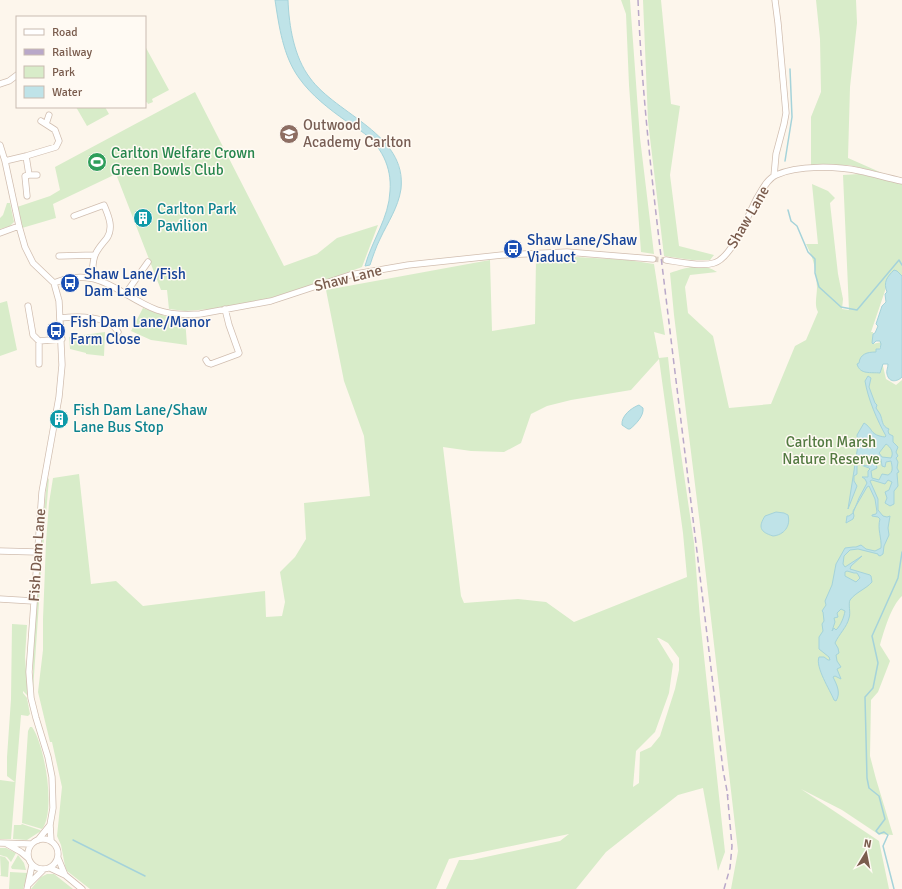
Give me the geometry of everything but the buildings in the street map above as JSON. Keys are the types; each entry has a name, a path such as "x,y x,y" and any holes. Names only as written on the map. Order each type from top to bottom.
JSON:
{"street":[{"path":"774,176 776,154 786,113 775,0"},
{"path":"0,84 9,81 16,76"},
{"path":"5,161 56,147 59,141 55,130 43,122 48,115"},
{"path":"0,145 25,247 33,264 54,283"},
{"path":"26,156 29,176"},
{"name":"Shaw Lane","path":"666,260 706,264 714,263 724,257 733,247 762,190 774,176 808,168 826,168 860,171 902,181"},
{"path":"27,196 25,176 37,175"},
{"path":"74,216 106,203 111,224 110,231 108,237 99,246 94,255 92,278"},
{"path":"0,233 19,226"},
{"name":"Shaw Lane","path":"54,283 68,279 92,278 126,293 149,306 169,313 184,315 200,314 271,301 350,275 420,264 502,255 567,252 653,259"},
{"path":"59,256 94,255"},
{"path":"126,293 148,262"},
{"name":"Fish Dam Lane","path":"51,841 50,825 53,808 52,777 48,757 31,698 29,672 42,492 60,397 62,339 59,301 54,283"},
{"path":"28,306 33,335 39,341 39,364"},
{"path":"206,360 208,363 212,364 239,353 228,325 224,309"},
{"path":"60,318 83,316 110,323 119,331 111,336"},
{"path":"39,341 62,339"},
{"path":"0,551 37,552"},
{"path":"0,599 33,601"},
{"path":"3,844 31,844 38,840 50,825"},
{"path":"38,840 45,839 51,841 57,847 58,858 65,875"},
{"path":"3,844 21,852 28,858 35,868 43,870 50,868 55,864 58,858"},
{"path":"28,858 28,851 31,844"},
{"path":"27,887 32,865"},
{"path":"50,868 65,875 82,889"},
{"path":"27,887 43,870"}],"green space":[{"path":"621,0 630,0 640,138 654,254 641,252 629,85 626,14"},
{"path":"643,0 661,0 671,104 680,106 670,175 679,246 714,255 710,260 692,260 664,256 648,121"},
{"path":"816,0 856,0 857,23 850,87 848,158 882,173 849,165 811,165 811,117 821,92 820,39"},
{"path":"146,48 169,90 152,99 153,102 148,104"},
{"path":"195,92 284,266 317,254 337,238 378,225 362,267 310,286 260,301 211,309 185,311 169,309 167,290 161,290 116,174 53,204 56,218 22,228 17,207 50,196 60,190 55,167"},
{"path":"77,108 106,108 109,114 87,126"},
{"name":"Carlton Marsh Nature Reserve","path":"859,174 902,183 902,282 887,285 871,332 873,332 872,344 882,342 879,349 886,379 896,385 902,380 902,596 891,612 880,645 890,661 878,692 871,700 870,756 893,835 878,834 842,810 801,789 879,841 889,889 731,889 738,851 670,273 694,267 706,267 717,272 690,275 685,287 688,313 713,336 729,408 771,404 795,346 806,340 818,312 816,303 817,287 815,270 813,260 806,244 818,244 812,184 828,191 835,198 830,203 838,274 843,299 842,309 849,310 843,175"},
{"path":"7,203 10,203 14,222 10,226 0,229 0,218 3,215"},
{"path":"576,257 628,260 654,264 665,335 654,332 659,358 668,357 694,543 700,619 725,852 718,871 703,788 678,795 606,852 576,889 446,889 459,860 472,860 560,841 569,834 449,859 436,889 90,889 67,871 61,845 57,836 62,787 52,742 50,742 38,692 43,650 46,542 49,503 53,478 79,474 91,584 116,581 143,606 265,591 266,617 282,616 285,602 280,572 295,557 306,539 304,503 370,496 364,436 344,381 326,290 490,260 492,331 535,324 536,258","holes":["659,359 683,533 687,577 574,622 546,602 518,599 464,603 461,596 443,447 471,451 504,452 521,443 531,414 547,406 571,400 631,390","657,638 668,643 679,658 679,670 675,689 660,736 651,747 640,752 639,783 633,787 636,751 655,732 669,693 673,664"]},
{"path":"7,301 17,350 0,356 0,303"},
{"path":"143,308 168,317 185,318 187,345 151,340 131,331"},
{"path":"105,332 104,356 86,354 70,349 69,337"},
{"path":"49,478 43,551 40,551 47,481"},
{"path":"40,559 42,559 33,690 33,656"},
{"path":"12,624 27,625 25,657 28,696 23,691 23,693 27,698 30,714 28,716 21,715 11,839 0,839 0,780 15,782 7,776 11,699"},
{"path":"30,727 32,727 37,736 41,748 47,778 48,808 46,820 42,829 22,823 28,731"},
{"path":"22,824 41,831 27,840 13,839 14,825"},
{"path":"0,848 6,848 16,853 11,862 7,857 0,855"},
{"path":"18,855 24,863 26,870 12,869 11,867"},
{"path":"0,856 5,857 9,862 8,877 0,876"},
{"path":"10,872 28,873 23,889 9,889"},
{"path":"47,874 54,874 73,889 31,889 41,877"}],"water":[{"path":"275,0 288,0 293,41 300,61 310,78 336,103 382,139 393,154 400,170 400,196 370,265 365,266 387,210 389,201 390,182 387,165 384,157 368,137 321,101 299,78 285,51"},
{"path":"894,270 902,276 902,377 893,381 889,379 887,374 888,364 883,364 880,373 870,373 858,368 857,364 864,354 876,352 876,349 880,349 880,341 876,341 873,344 872,343 873,334 878,326 876,324 882,306 886,302 886,280"},
{"path":"868,376 871,378 869,387 877,405 876,408 880,414 883,425 889,429 889,434 893,436 893,442 898,447 896,452 898,456 896,458 899,472 897,473 898,486 894,491 894,504 890,506 885,503 887,498 885,492 889,490 892,482 888,480 885,484 872,480 870,481 878,499 878,510 883,516 890,516 888,528 889,535 884,546 883,554 880,556 878,554 858,549 850,550 844,556 843,564 845,567 862,556 851,566 850,569 870,575 872,582 850,600 850,616 835,643 839,653 836,655 837,661 841,667 837,669 841,679 835,676 833,677 838,692 836,701 826,685 818,661 819,657 824,657 830,660 829,657 819,649 819,637 823,631 822,624 824,621 822,611 826,605 825,601 832,585 836,564 845,548 861,545 866,549 875,551 881,548 879,526 880,519 872,516 877,512 875,499 869,486 856,507 867,483 862,477 868,477 868,471 870,469 861,465 869,466 871,462 866,456 857,460 857,474 854,476 854,481 857,486 848,509 858,445 857,435 864,423 876,435 886,436 868,395 865,381","holes":["886,444 891,448 892,452 891,458 882,457 879,453","881,459 882,466 885,467 886,462 891,461 892,471 890,474 882,474 879,480 872,478 871,471 877,468 875,460","845,572 857,573 860,578 856,582 845,576","841,609 845,611 839,626 836,630 834,628 832,631 835,622 834,618 838,617 837,613"]},
{"path":"639,405 643,408 642,414 635,425 628,429 622,425 623,418 630,410"},
{"path":"776,512 788,515 789,519 786,529 780,534 773,536 763,531 761,523 765,516"},
{"path":"853,513 853,519 846,523 847,516"}],"waterway":[{"path":"785,161 792,117 790,69"},
{"path":"788,210 791,221 797,226 808,252 815,259 815,273 819,287 841,307 857,310 899,260 902,265"},
{"path":"894,889 883,846 888,835 884,832 879,834 876,831 885,819 879,796 869,788 867,778 865,697 873,688 878,663 872,636 898,578 902,552"},
{"path":"73,840 145,876"}],"tunnel":[{"path":"653,259 666,260"}],"railway":[{"path":"638,0 640,45 657,223 723,770 728,796"},
{"path":"724,889 730,868 732,846 727,790"}],"place":[{"name":"Outwood Academy Carlton","path":"289,134"},
{"name":"Carlton Welfare Crown Green Bowls Club","path":"97,162"},
{"name":"Carlton Park Pavilion","path":"143,218"},
{"name":"Shaw Lane/Shaw Viaduct","path":"513,249"},
{"name":"Shaw Lane/Fish Dam Lane","path":"70,283"},
{"name":"Fish Dam Lane/Manor Farm Close","path":"56,331"},
{"name":"Fish Dam Lane/Shaw Lane Bus Stop","path":"59,419"}]}
